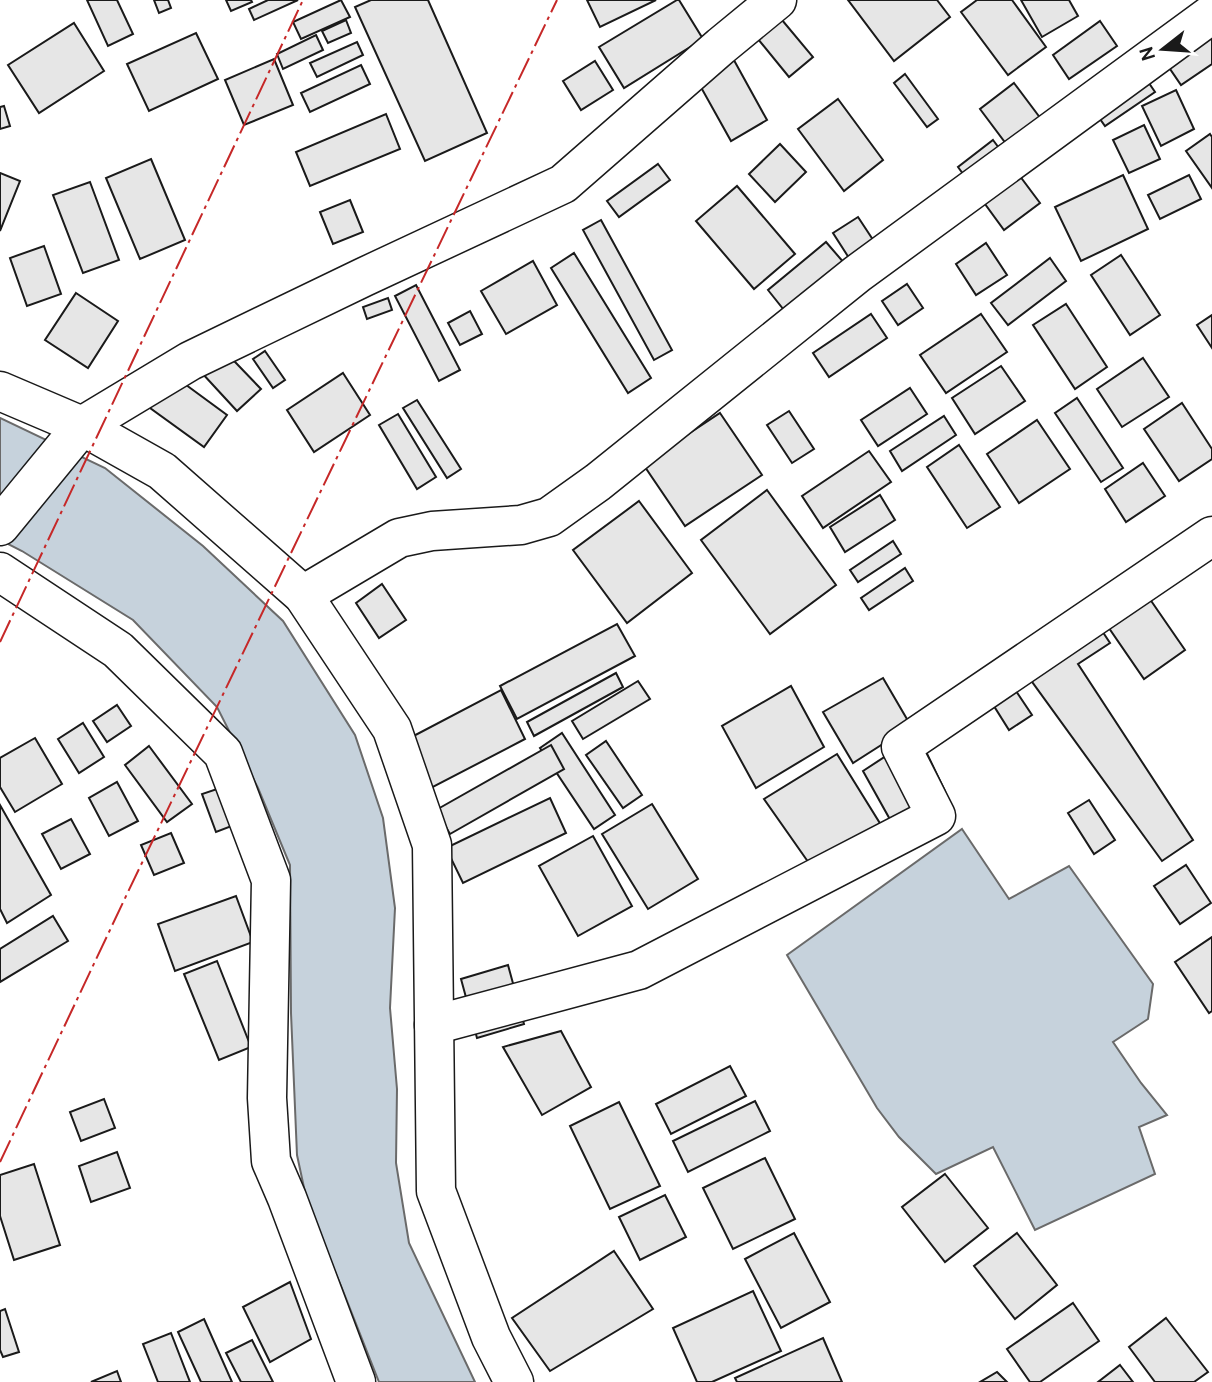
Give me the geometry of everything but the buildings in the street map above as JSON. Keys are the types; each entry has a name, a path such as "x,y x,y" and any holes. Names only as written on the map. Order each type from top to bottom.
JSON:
{"street":[{"path":"0,526 82,426 190,360 563,184 777,0"},
{"path":"303,595 399,538 432,531 521,525 550,517 598,482 857,274 1212,14"},
{"path":"0,391 82,426 162,471 303,595 392,729 432,845 436,1191 491,1337 514,1382"},
{"path":"434,1025 639,970 936,816 901,747 1212,536"},
{"path":"0,572 118,650 223,753 271,880 267,1098 271,1161 356,1382"}],"shaded area":[{"path":"0,418 105,468 203,546 283,621 355,735 383,818 395,908 390,1008 397,1089 396,1163 409,1243 475,1382 379,1382 309,1211 297,1155 291,1013 290,865 258,788 217,707 133,620 0,540"},
{"path":"962,829 1009,899 1069,866 1153,984 1148,1019 1113,1042 1167,1115 1139,1127 1155,1174 1035,1230 993,1147 936,1174 899,1137 877,1108 787,955"}],"power":[{"path":"0,642 303,0"},
{"path":"0,1162 557,0"}]}
